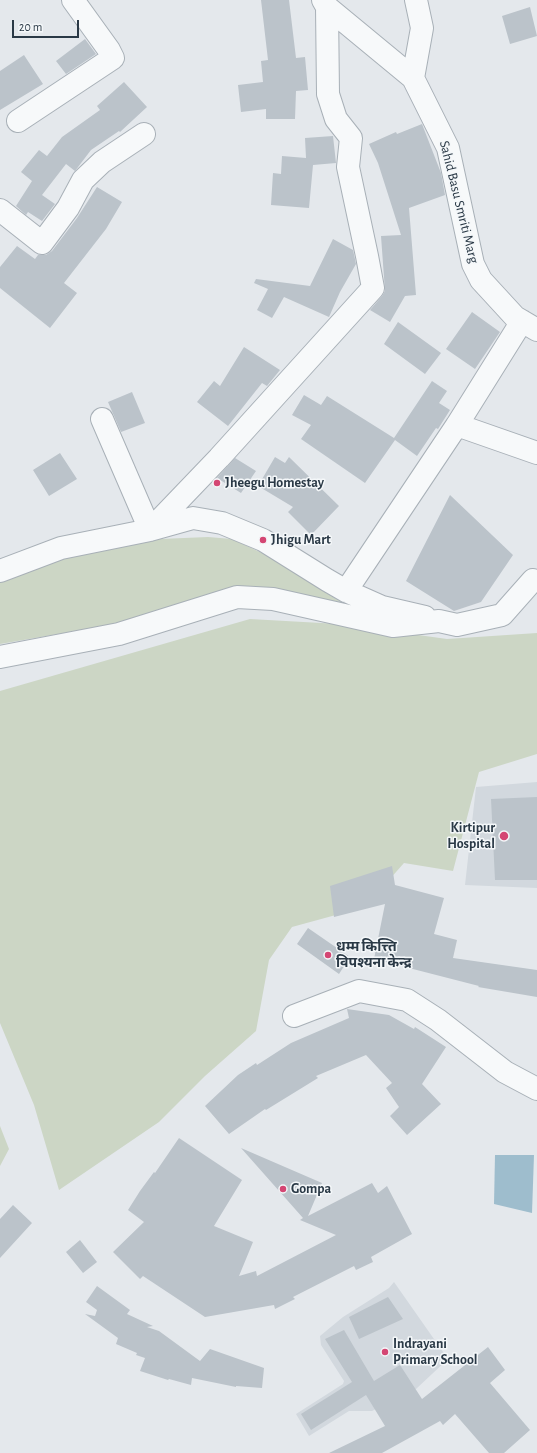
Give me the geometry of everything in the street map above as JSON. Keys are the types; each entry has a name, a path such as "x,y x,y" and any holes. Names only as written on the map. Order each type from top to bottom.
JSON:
{"street":[{"path":"18,121 113,58 105,43 73,0"},
{"path":"413,78 422,28 416,0"},
{"path":"150,530 219,458 373,288 368,256 348,167 351,138 336,119 328,94 325,3"},
{"name":"Sahid Basu Smriti Marg","path":"325,3 413,78 448,148 473,264 481,280 515,317 529,325"},
{"path":"0,210 42,243 68,208 84,180 102,162 144,134"},
{"path":"346,590 457,425 529,325"},
{"path":"102,419 150,530"},
{"path":"457,425 537,453"},
{"path":"0,571 61,548 150,530 193,518 222,523 263,540 327,580 382,607 457,626 502,614 533,580"},
{"path":"0,656 119,634 237,597 273,599 393,626 439,621"},
{"path":"294,1016 359,991 407,1000 438,1020 506,1072 537,1089"}],"shaded area":[{"name":"Kirtipur Hospital","path":"537,782 537,888 465,885 476,787"},
{"name":"Indrayani Primary School","path":"394,1282 448,1359 416,1389 372,1411 349,1411 309,1436 296,1414 343,1384 344,1381 321,1345 320,1336 343,1317 389,1288"}],"green space":[{"path":"208,537 232,539 264,554 349,607 227,600 151,618 0,644 0,575 97,548 160,539"},
{"path":"250,619 339,624 447,639 537,633 537,754 479,772 453,871 404,863 365,907 292,927 269,960 256,1031 205,1076 159,1122 59,1190 34,1105 0,1023 0,691"},
{"path":"0,1126 9,1149 0,1166"}],"water":[{"path":"495,1155 534,1155 532,1213 494,1204"}],"building":[{"path":"261,0 289,0 296,58 305,57 308,90 296,91 295,119 266,119 266,109 241,112 238,85 263,82 261,61 268,60"},
{"path":"530,7 537,36 510,44 502,16"},
{"path":"85,39 96,54 66,74 56,61"},
{"path":"24,55 43,84 0,110 0,71"},
{"path":"124,82 147,107 120,132 119,131 91,150 75,171 66,164 42,195 55,204 42,221 28,212 26,215 16,206 32,181 21,172 39,150 47,156 62,137 100,110 97,106"},
{"path":"422,124 441,173 445,195 409,208 416,295 405,296 390,322 370,310 385,291 381,236 401,235 378,163 369,144 396,132 397,134"},
{"path":"333,136 336,163 313,165 309,208 271,205 273,173 281,174 282,156 306,158 305,138"},
{"path":"97,187 122,202 106,229 64,283 77,293 50,328 0,288 0,267 17,246 35,259 38,255 46,255 52,251 77,218"},
{"path":"333,239 353,250 356,264 340,292 329,317 284,297 272,318 257,310 268,289 254,283 256,279 310,286"},
{"path":"472,312 500,332 475,369 446,349"},
{"path":"398,322 441,353 425,374 384,344"},
{"path":"244,347 280,370 267,386 262,383 228,426 197,402 214,381 220,386"},
{"path":"432,381 447,391 439,403 450,410 438,429 436,428 417,456 395,440 365,483 301,439 311,425 292,415 304,395 321,405 327,396 394,438"},
{"path":"132,392 145,423 121,432 108,402"},
{"path":"60,453 77,479 49,496 33,470"},
{"path":"275,457 285,463 289,457 339,506 311,535 288,512 293,507 258,486"},
{"path":"235,458 256,471 241,493 217,478"},
{"path":"450,495 513,555 481,602 454,611 406,581"},
{"path":"537,797 537,880 495,880 491,799"},
{"path":"392,866 395,885 444,898 434,934 457,940 453,958 537,970 537,997 478,987 479,986 374,959 385,904 334,917 330,886"},
{"path":"308,928 350,957 339,974 297,944"},
{"path":"347,1009 389,1015 414,1029 415,1027 446,1047 422,1084 441,1104 407,1135 390,1116 399,1107 386,1088 392,1083 366,1055 316,1076 318,1078 266,1110 265,1109 229,1134 205,1106 238,1075 256,1063 257,1065 291,1043 349,1018"},
{"path":"179,1138 242,1180 214,1226 253,1242 239,1276 256,1271 257,1276 336,1235 300,1220 303,1218 241,1148 322,1183 308,1216 372,1183 378,1193 387,1186 412,1234 371,1257 373,1262 356,1270 354,1266 293,1297 295,1299 275,1309 274,1305 205,1317 143,1276 140,1279 113,1252 144,1222 128,1210"},
{"path":"13,1205 32,1223 0,1258 0,1219"},
{"path":"80,1240 97,1262 83,1273 66,1252"},
{"path":"97,1286 130,1310 127,1314 153,1326 147,1327 159,1331 200,1361 210,1349 264,1368 262,1388 236,1387 192,1378 191,1385 168,1380 140,1371 145,1358 136,1355 137,1353 116,1344 118,1338 85,1314 95,1316 97,1310 86,1302"},
{"path":"388,1297 403,1319 359,1339 349,1317"},
{"path":"344,1330 374,1381 400,1365 422,1399 488,1347 505,1370 490,1383 530,1430 504,1453 489,1453 455,1414 443,1425 440,1421 382,1453 329,1453 385,1426 366,1395 311,1430 301,1414 352,1382 325,1339"}],"place":[{"name":"Jheegu Homestay","path":"217,483"},
{"name":"Jhigu Mart","path":"263,540"},
{"name":"Kirtipur Hospital","path":"504,836"},
{"name":"धम्म कित्त्ति विपश्यना केन्द्र","path":"328,955"},
{"name":"Gompa","path":"283,1189"},
{"name":"Indrayani Primary School","path":"385,1352"}]}
